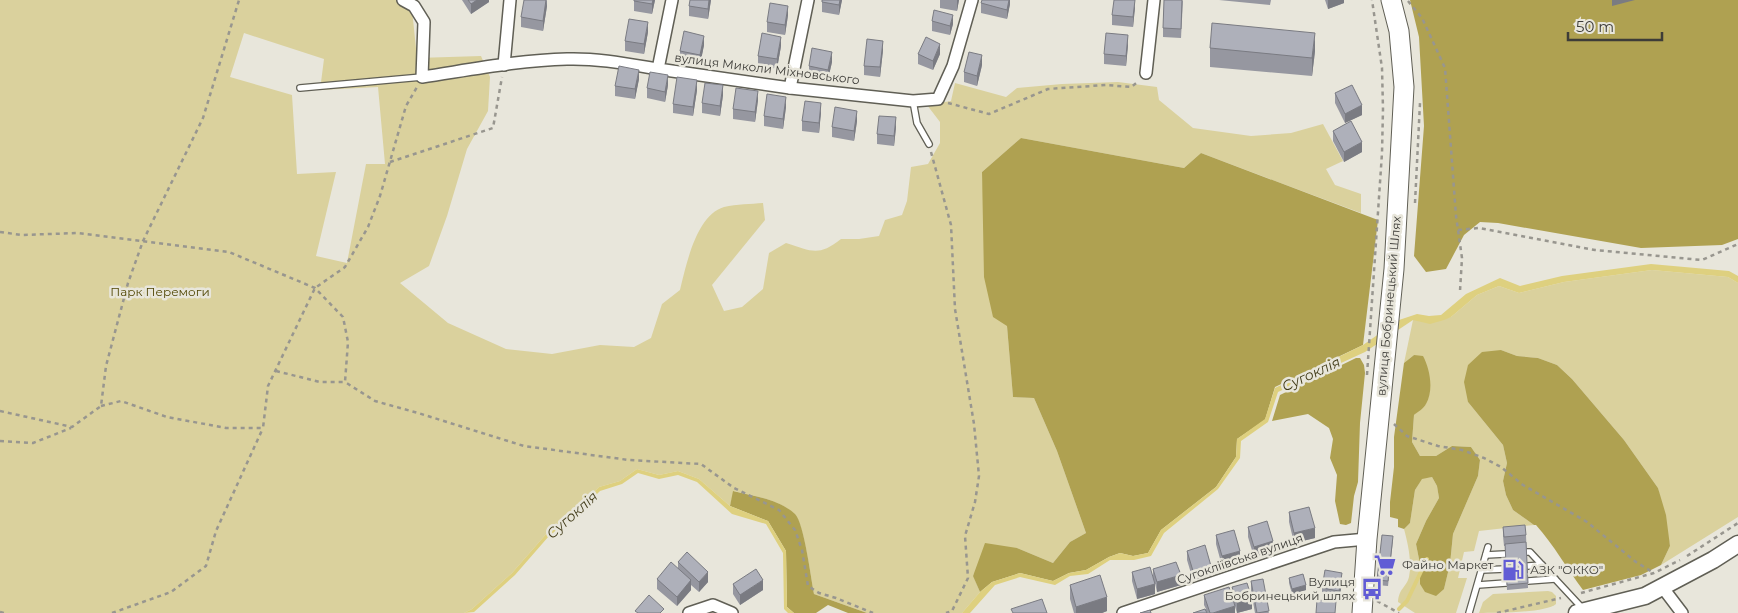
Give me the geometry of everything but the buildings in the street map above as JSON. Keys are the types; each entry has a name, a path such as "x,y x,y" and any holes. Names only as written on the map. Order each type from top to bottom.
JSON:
{"main road":[{"name":"вулиця Бобринецький Шлях","path":"1368,607 1367,539 1380,411 1375,376 1394,269 1404,87 1399,31 1392,0"}],"street":[{"path":"403,0 414,6 424,22 422,77 566,58 600,60 658,69"},
{"path":"504,65 510,0"},
{"name":"вулиця Миколи Міхновського","path":"672,0 658,69 790,88 913,101 938,99"},
{"path":"790,88 808,0"},
{"path":"938,99 953,66 972,0"},
{"path":"1146,73 1154,0"},
{"name":"Сугокліївська вулиця","path":"1123,613 1334,542 1367,539"},
{"path":"1581,612 1645,596 1714,560 1738,544"},
{"path":"1663,588 1682,613"},
{"path":"689,613 713,605 732,613"}],"lane":[{"path":"300,88 422,77"},
{"path":"913,101 917,123 930,144"},
{"path":"1469,613 1488,547"},
{"path":"1527,552 1530,552 1555,579 1581,612"},
{"path":"1486,555 1505,554"},
{"path":"1528,566 1542,565"},
{"path":"1482,570 1505,569"},
{"path":"1528,581 1555,579"},
{"path":"1478,585 1506,583"}],"path":[{"path":"101,406 106,366 128,283 143,241 203,118 239,0"},
{"path":"1372,0 1382,68 1384,109 1374,268 1375,376"},
{"path":"1407,0 1422,18 1445,68 1462,258 1460,291"},
{"path":"390,162 494,128 504,65"},
{"path":"938,99 989,114 1048,89 1106,85 1131,87 1146,73"},
{"path":"112,613 171,592 206,566 216,531 262,428 268,386 315,288 345,268 368,227 380,196 406,106 422,77"},
{"path":"930,144 951,225 955,309 974,424 979,476 975,502 965,536 968,578 953,612 946,613"},
{"path":"1458,230 1479,228 1595,250 1702,260 1738,244"},
{"path":"0,232 22,235 78,233 229,252 315,288 343,317 348,342 345,382"},
{"path":"276,371 320,382 345,382 375,401 418,412 524,446 629,460 701,464 734,488 779,510 795,530 802,550 808,586 819,593 873,613"},
{"path":"0,441 34,443 72,427 101,406 122,401 166,417 226,428 262,428"},
{"path":"0,410 72,427"},
{"path":"1380,411 1407,436 1438,446 1462,450 1501,467 1523,485 1587,522 1636,562 1654,573 1686,557 1738,523"},
{"path":"1368,607 1394,610 1399,613"},
{"path":"0,612 4,613"}],"green space":[{"name":"Парк Перемоги","path":"0,0 411,0 417,58 481,56 490,77 488,111 467,149 447,216 429,266 400,283 448,323 506,349 552,354 600,345 634,347 651,338 662,304 680,290 689,255 699,230 714,212 724,207 763,203 765,220 712,285 724,311 742,307 763,289 769,253 786,243 815,251 833,245 841,239 879,236 885,220 902,215 907,201 911,167 928,164 940,143 940,122 927,105 951,101 955,83 1006,97 1017,88 1062,84 1118,82 1157,87 1159,100 1193,128 1251,136 1291,133 1323,124 1343,161 1326,169 1335,185 1361,194 1361,213 1201,153 1184,168 1021,138 982,172 984,205 1007,326 1013,397 1034,398 1057,451 1086,533 1070,542 1053,563 1017,548 973,575 980,592 962,613 867,613 814,594 807,552 798,520 795,515 782,505 734,491 730,506 699,479 678,471 659,475 637,469 620,481 599,487 547,533 512,573 472,609 464,613 0,613","holes":["244,33 324,59 320,90 378,87 385,164 366,164 347,263 316,256 336,172 297,174 292,95 230,77"]},
{"path":"1652,270 1728,277 1738,283 1738,517 1661,565 1670,546 1658,488 1624,440 1572,379 1557,365 1538,358 1517,356 1501,350 1468,402 1503,445 1507,463 1503,481 1506,495 1513,510 1534,525 1479,531 1474,551 1464,552 1458,578 1467,578 1456,613 1415,613 1398,602 1410,571 1410,559 1404,529 1410,523 1415,490 1422,478 1432,477 1437,486 1439,498 1416,544 1420,564 1420,584 1444,589 1450,564 1453,534 1478,476 1480,460 1471,447 1452,446 1436,456 1420,456 1412,442 1414,415 1426,404 1414,355 1404,363 1413,320 1451,317 1477,295 1499,286 1519,293 1564,282"},
{"path":"1548,591 1556,596 1556,604 1550,607 1520,612 1479,613 1483,602 1493,594"}],"shaded area":[{"path":"1410,0 1738,0 1738,239 1722,245 1641,248 1498,223 1480,222 1464,235 1446,269 1426,272 1414,256 1424,126 1419,37"},
{"path":"1021,138 1184,168 1201,153 1378,220 1363,345 1275,387 1265,420 1237,439 1236,457 1216,487 1161,530 1148,553 1133,556 1120,553 1086,570 1069,573 1053,581 1020,573 992,582 980,592 973,576 985,543 1017,548 1053,563 1070,542 1086,533 1057,451 1034,398 1013,397 1007,326 993,317 984,277 982,172"},
{"path":"1501,350 1517,356 1538,358 1557,365 1572,379 1624,440 1658,488 1666,515 1670,546 1661,565 1641,575 1583,590 1536,525 1513,510 1506,495 1503,481 1507,463 1503,445 1468,402 1464,382 1468,365 1482,352"},
{"path":"1414,355 1423,356 1428,367 1430,380 1430,392 1426,404 1414,415 1412,442 1420,456 1436,456 1452,446 1471,447 1480,460 1478,476 1453,534 1450,564 1444,589 1436,596 1425,592 1420,584 1420,564 1416,544 1439,498 1437,486 1432,477 1422,479 1415,490 1410,523 1404,529 1398,527 1398,519 1390,517 1394,437 1404,363"},
{"path":"1356,358 1360,358 1364,365 1365,373 1360,423 1358,482 1354,496 1351,523 1346,525 1340,524 1335,501 1337,475 1330,458 1333,439 1329,428 1308,414 1272,421 1280,395"},
{"path":"733,491 774,501 795,514 804,539 814,594 867,613 848,613 828,605 816,613 794,613 787,607 786,551 768,521 730,506"}],"water":[{"name":"Сугоклія","path":"1651,264 1729,271 1738,276 1738,283 1728,277 1652,270 1564,282 1519,293 1499,286 1477,295 1451,317 1444,320 1430,324 1413,320 1365,352 1278,392 1268,422 1241,441 1240,458 1218,489 1164,533 1151,556 1134,560 1110,560 1088,574 1070,576 1055,585 1020,577 995,585 970,613 962,613 980,592 992,582 1020,573 1053,581 1069,573 1086,570 1120,553 1133,556 1148,553 1161,530 1216,487 1236,457 1237,439 1265,419 1275,388 1363,345 1399,320 1417,314 1441,315 1466,294 1500,278 1520,286 1562,276"},
{"name":"Сугоклія","path":"637,469 659,475 678,471 699,479 730,506 768,521 786,551 787,607 794,613 788,613 784,609 783,553 766,524 732,514 697,482 678,475 659,479 638,473 622,484 600,491 575,516 549,536 515,575 474,612 464,613 472,609 512,573 547,533 599,487 620,481"}],"waterway":[{"path":"1399,609 1407,601 1427,559"}],"place":[{"name":"Файно Маркет","path":"1385,565"},
{"name":"АЗК \"ОККО\"","path":"1513,570"},
{"name":"Вулиця Бобринецький шлях","path":"1372,589"}]}
